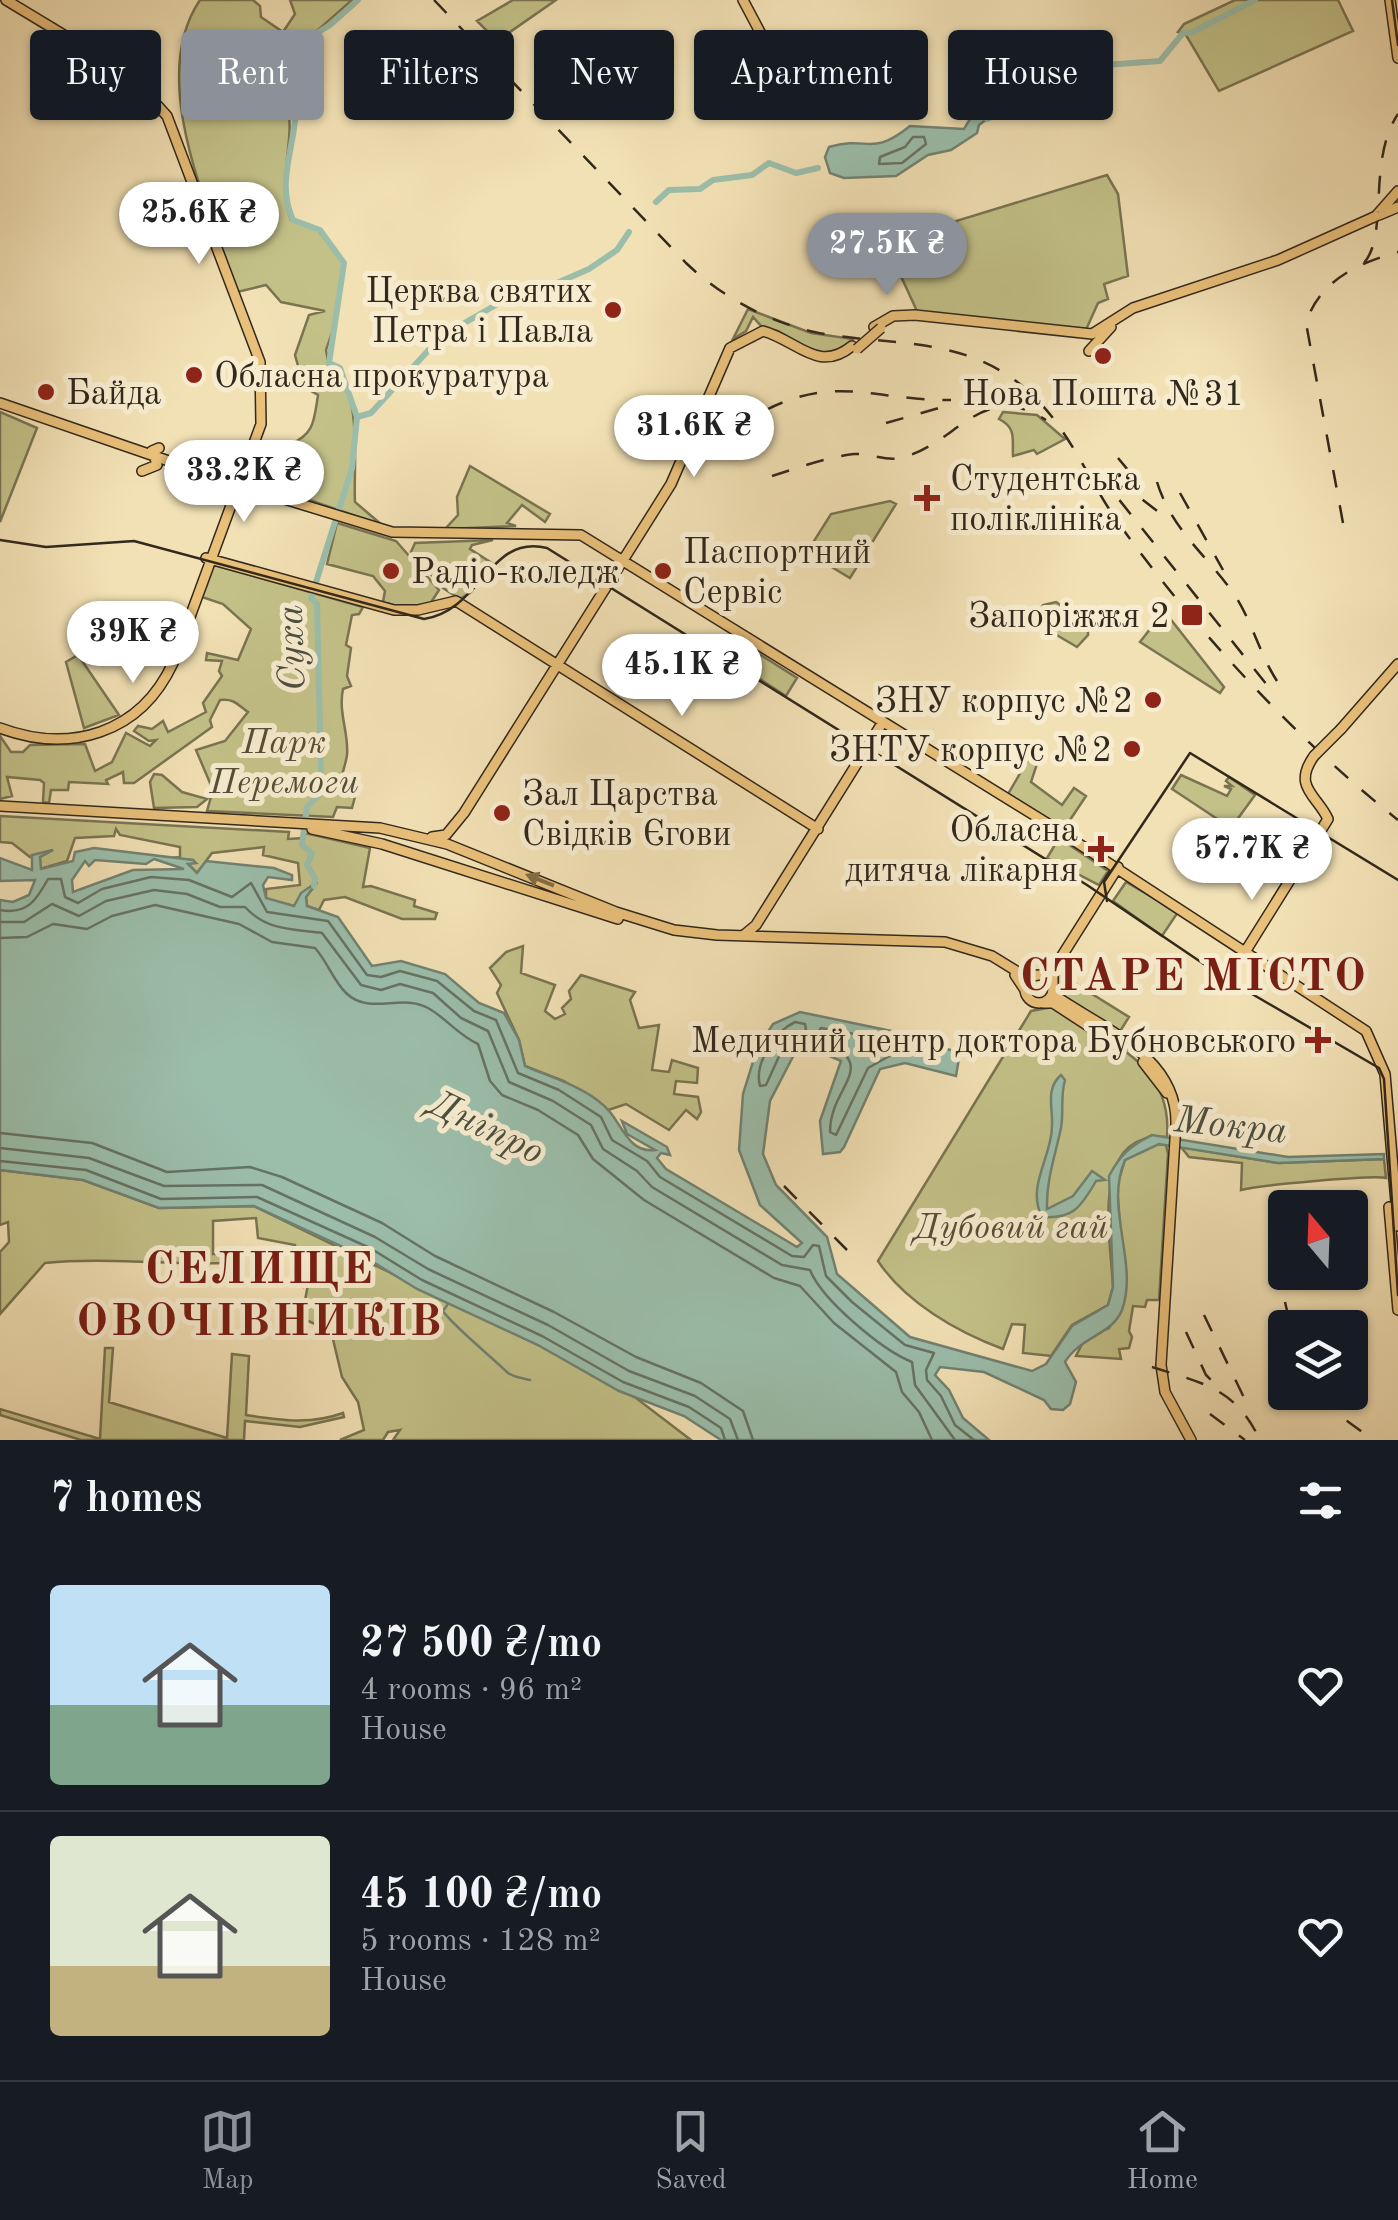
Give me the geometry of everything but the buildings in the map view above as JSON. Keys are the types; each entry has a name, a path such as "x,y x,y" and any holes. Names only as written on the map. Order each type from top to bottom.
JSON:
{"main road":[{"path":"0,726 40,739 84,735 112,725 137,708 168,668 260,424 261,391 243,320 151,93 130,75 6,0"},
{"path":"742,0 760,30"},
{"path":"1393,0 1398,20"},
{"path":"1393,0 1398,58"},
{"path":"1091,342 1135,308 1278,260 1397,207 1392,202 1396,193"},
{"path":"1375,217 1396,193"},
{"path":"4,808 442,836 456,824 671,484 728,354 739,344 762,334 824,363 842,359 878,328 914,316 1091,342 1135,308"},
{"path":"0,404 244,489 391,534 568,535 622,561 1245,952 1363,1029 1370,1041 1380,1079 1389,1145 1398,1310"},
{"path":"142,471 157,457"},
{"path":"208,559 394,610 418,610 451,599 818,829"},
{"path":"723,624 1245,952"},
{"path":"1245,952 1328,816 1306,789 1305,774 1314,756 1398,664"},
{"path":"741,936 764,914 881,725"},
{"path":"456,824 457,840 480,867 470,872"},
{"path":"303,825 413,854 652,929 713,938 945,942 1053,986"},
{"path":"413,854 409,842 424,836 616,912 713,938 763,939"},
{"path":"1116,870 1053,970 1053,986 1057,996 1159,1068 1172,1093 1158,1381 1188,1440"},
{"path":"1025,990 1036,976 1050,968 1116,870"},
{"path":"1108,886 1126,880"},
{"path":"763,939 764,914"},
{"path":"994,960 1021,980 1031,1001 1053,1002 1148,1066 1166,1092 1173,1124"},
{"path":"1043,1003 1053,986"},
{"path":"1390,1164 1398,1226"},
{"path":"1398,1271 1398,1286"}],"green space":[{"path":"200,0 253,0 260,6 261,17 280,30 186,30"},
{"path":"290,0 352,0 318,30 284,30 295,14"},
{"path":"513,0 556,0 513,30 486,30 477,21"},
{"path":"1235,0 1338,0 1353,31 1219,91 1186,35 1178,32 1184,24"},
{"path":"184,120 289,120 287,205 291,220 318,230 343,263 336,321 326,350 329,366 340,376 352,408 355,502 382,525 263,484 275,470 271,463 282,448 294,447 289,445 304,436 312,425 318,395 304,387 295,355 309,315 325,311 281,302 266,285 237,292 188,145"},
{"path":"1107,175 1118,194 1128,276 1104,284 1108,299 1098,303 1085,332 917,311 893,259 919,256 919,243 959,232 956,221"},
{"path":"748,309 811,333 853,339 840,351 817,355 778,331 763,328 753,317 746,331 733,339"},
{"path":"0,412 37,428 0,522"},
{"path":"1003,412 1037,415 1065,439 1037,454 1034,450 1013,456 1011,430 999,419"},
{"path":"470,466 550,514 545,522 522,505 507,523 516,526 445,529 458,515 457,497"},
{"path":"890,501 896,504 850,578 807,552 831,514"},
{"path":"337,523 396,541 439,590 430,604 399,607 383,602 385,591 373,576 327,564"},
{"path":"493,540 472,545 470,549 492,563 471,592 460,599 443,588 411,552 415,543"},
{"name":"Парк Перемоги","path":"211,564 363,607 359,614 352,615 346,645 351,648 347,676 351,686 343,689 342,698 347,755 339,787 356,793 352,808 337,807 333,817 207,811 213,790 196,750 225,741 248,712 225,700 220,700 210,720 212,727 134,783 124,783 123,772 106,780 108,784 69,782 68,790 51,790 49,803 43,802 44,783 40,780 7,777 12,796 0,799 0,736 11,752 23,752 30,745 85,744 95,771 112,762 126,733 150,746 156,740 149,741 134,731 138,726 152,729 163,721 168,732 206,712 203,703 222,676 222,661 206,660 207,653 238,660 251,629 223,604 199,596"},
{"path":"1056,602 1088,624 1088,635 1077,647 1033,621 1043,605"},
{"path":"1161,615 1168,616 1224,687 1220,693 1140,642"},
{"path":"739,641 797,678 786,696 727,658"},
{"path":"78,655 119,715 84,728 66,662"},
{"path":"1029,758 1037,764 1031,782 1062,805 1074,788 1086,796 1064,829 1008,794"},
{"path":"154,774 162,775 182,792 207,799 197,807 154,808 150,782"},
{"path":"1181,775 1227,796 1231,789 1224,786 1232,786 1226,781 1229,777 1255,795 1231,828 1172,789"},
{"path":"0,816 289,832 288,839 304,838 305,833 370,848 363,887 415,900 414,906 437,913 435,919 402,919 345,897 324,900 319,910 307,906 306,897 317,883 294,906 266,899 266,889 300,885 298,863 263,855 264,847 212,853 197,873 188,864 192,860 170,858 180,857 180,847 120,835 116,829 114,836 75,838 67,861 40,869 40,857 53,850 30,857 12,843 0,842"},
{"path":"1059,838 1108,871 1099,885 1047,858"},
{"path":"1126,882 1178,912 1162,936 1113,901"},
{"path":"523,946 521,973 555,985 545,1011 555,1019 565,1014 562,1008 571,999 569,991 581,975 635,992 630,1000 639,1028 659,1025 652,1070 669,1072 672,1060 698,1068 697,1083 676,1081 674,1094 698,1097 701,1112 697,1119 686,1110 669,1130 626,1104 608,1110 564,1081 525,1066 519,1040 497,993 501,985 490,968 506,952"},
{"path":"1055,971 1129,1017 1119,1033 1060,997"},
{"name":"Дубовий гай","path":"1053,1007 1114,1044 1148,1072 1166,1111 1167,1137 1142,1140 1125,1151 1115,1169 1108,1217 1113,1287 1108,1305 1072,1325 1051,1356 1023,1353 1025,1325 1012,1324 1003,1349 968,1334 902,1290 878,1261 1031,1011"},
{"path":"1153,1144 1166,1145 1168,1154 1159,1300 1147,1300 1145,1307 1133,1306 1129,1331 1132,1337 1129,1348 1119,1349 1121,1359 1076,1356 1085,1338 1109,1328 1125,1291 1117,1186 1125,1160"},
{"path":"1181,1147 1278,1163 1384,1159 1386,1178 1241,1190 1242,1163 1189,1157"},
{"path":"0,1170 83,1180 159,1208 254,1206 538,1345 636,1398 691,1440 393,1440 400,1430 388,1432 383,1440 340,1440 364,1430 358,1402 342,1377 331,1331 306,1320 303,1311 310,1274 304,1286 294,1261 295,1245 258,1238 256,1218 213,1221 213,1254 233,1255 235,1259 224,1263 45,1263 0,1314 0,1252 9,1242 8,1222 0,1225"},
{"path":"105,1348 113,1348 109,1402 227,1438 232,1354 249,1356 246,1415 295,1420 343,1413 344,1417 300,1427 245,1421 244,1440 81,1440 0,1415 0,1409 100,1439"}],"water":[{"path":"969,120 986,120 977,133 951,150 928,155 896,176 844,178 830,173 825,157 829,147 878,144 910,126 964,129"},
{"name":"Дніпро","path":"94,848 193,860 196,863 188,864 197,873 206,861 274,868 292,875 292,880 268,877 263,885 266,898 294,906 301,893 317,882 306,897 307,906 338,917 372,966 401,961 445,974 479,1003 504,1013 519,1040 525,1066 592,1096 610,1112 633,1144 655,1150 627,1134 622,1121 667,1147 670,1155 661,1153 657,1158 666,1169 797,1247 802,1243 760,1205 739,1150 743,1094 757,1049 773,1024 800,1012 896,1032 909,1041 960,1052 956,1076 905,1063 880,1069 844,1147 840,1152 823,1154 820,1121 841,1061 800,1043 770,1101 763,1154 776,1185 827,1237 837,1274 910,1337 1032,1371 1046,1364 1072,1326 1108,1305 1113,1287 1109,1176 1122,1156 1138,1143 1152,1135 1288,1157 1384,1154 1384,1159 1278,1163 1159,1144 1125,1160 1118,1197 1127,1273 1122,1310 1111,1325 1079,1346 1065,1362 1076,1382 1070,1404 1063,1410 1051,1409 1044,1400 984,1372 940,1367 935,1375 949,1390 963,1418 989,1440 721,1440 684,1416 619,1391 538,1345 417,1289 365,1257 254,1206 159,1208 83,1180 0,1170 0,900 13,902 29,895 35,880 0,881 0,858 32,870 32,855 53,850 40,857 41,869 73,861 75,852","holes":["154,859 184,869 133,870 73,892 72,880 85,861 89,866 95,860 146,864"]},
{"path":"1061,1075 1065,1080 1062,1122 1049,1178 1047,1209 1073,1196 1092,1171 1105,1180 1096,1181 1085,1199 1068,1214 1042,1217 1038,1183 1051,1138 1051,1092"}],"waterway":[{"path":"357,417 340,368 329,363 344,263 320,230 293,220 288,207 286,182 295,115 273,71 276,59 330,25 358,0"},
{"name":"Суха","path":"1113,64 1160,61 1183,33 1193,32 1255,0"},
{"name":"Суха","path":"656,202 669,190 700,189 713,180 752,175 769,163 796,173 818,168"},
{"name":"Суха","path":"314,886 315,878 307,865 312,853 302,845 307,807 319,795 321,777 317,604 311,598 352,468 357,417 371,413 436,342 454,329 501,302 534,293 589,269 617,250 629,232"},
{"path":"448,1304 443,1311 463,1332 508,1373 530,1380"}],"tram line":[{"path":"1392,0 1398,45"},
{"path":"0,540 46,547 134,541 424,619 444,613 459,602 511,552 527,547 547,548 1087,885 1223,977 1379,1068 1384,1079 1398,1295"},
{"path":"1107,901 1104,882 1190,753 1398,880"}],"railway":[{"path":"434,0 686,263 731,298 801,329 921,345 969,356 1016,381 1034,396 1075,450 1122,528 1183,607 1286,720 1398,820"},
{"path":"1364,263 1375,234 1383,153 1398,114"},
{"path":"1343,523 1306,323 1330,285 1355,268 1398,252"},
{"path":"766,410 791,399 836,391 951,400"},
{"path":"886,423 939,408"},
{"path":"772,476 854,454 900,458 920,451 986,410 1024,409 1046,420"},
{"path":"1118,458 1143,488"},
{"path":"1097,472 1275,695"},
{"path":"1114,478 1169,520"},
{"path":"1157,482 1181,529 1236,597 1277,681"},
{"path":"1180,493 1223,570"},
{"path":"784,1186 847,1250"},
{"path":"1285,1302 1287,1310"},
{"path":"1204,1315 1249,1408"},
{"path":"1186,1332 1206,1375 1220,1389"},
{"path":"1152,1367 1216,1390 1240,1409 1260,1440"},
{"path":"1336,1410 1373,1440"},
{"path":"1210,1414 1245,1440"}],"place":[{"name":"Церква святих Петра і Павла","path":"613,310"},
{"name":"Нова Пошта №31","path":"1103,356"},
{"name":"Обласна прокуратура","path":"194,375"},
{"name":"Байда","path":"46,392"},
{"name":"Студентська поліклініка","path":"927,498"},
{"name":"Радіо-коледж","path":"391,571"},
{"name":"Паспортний Сервіс","path":"663,571"},
{"name":"Запоріжжя 2","path":"1192,615"},
{"name":"ЗНУ корпус №2","path":"1153,700"},
{"name":"ЗНТУ корпус №2","path":"1132,749"},
{"name":"Зал Царства Свідків Єгови","path":"502,813"},
{"name":"Обласна дитяча лікарня","path":"1101,849"},
{"name":"Медичний центр доктора Бубновського","path":"1318,1040"}],"district":[{"name":"СТАРЕ МІСТО","path":"1194,974"},
{"name":"СЕЛИЩЕ ОВОЧІВНИКІВ","path":"260,1293"}],"water label":[{"name":"Мокра","path":"1231,1124"}]}
